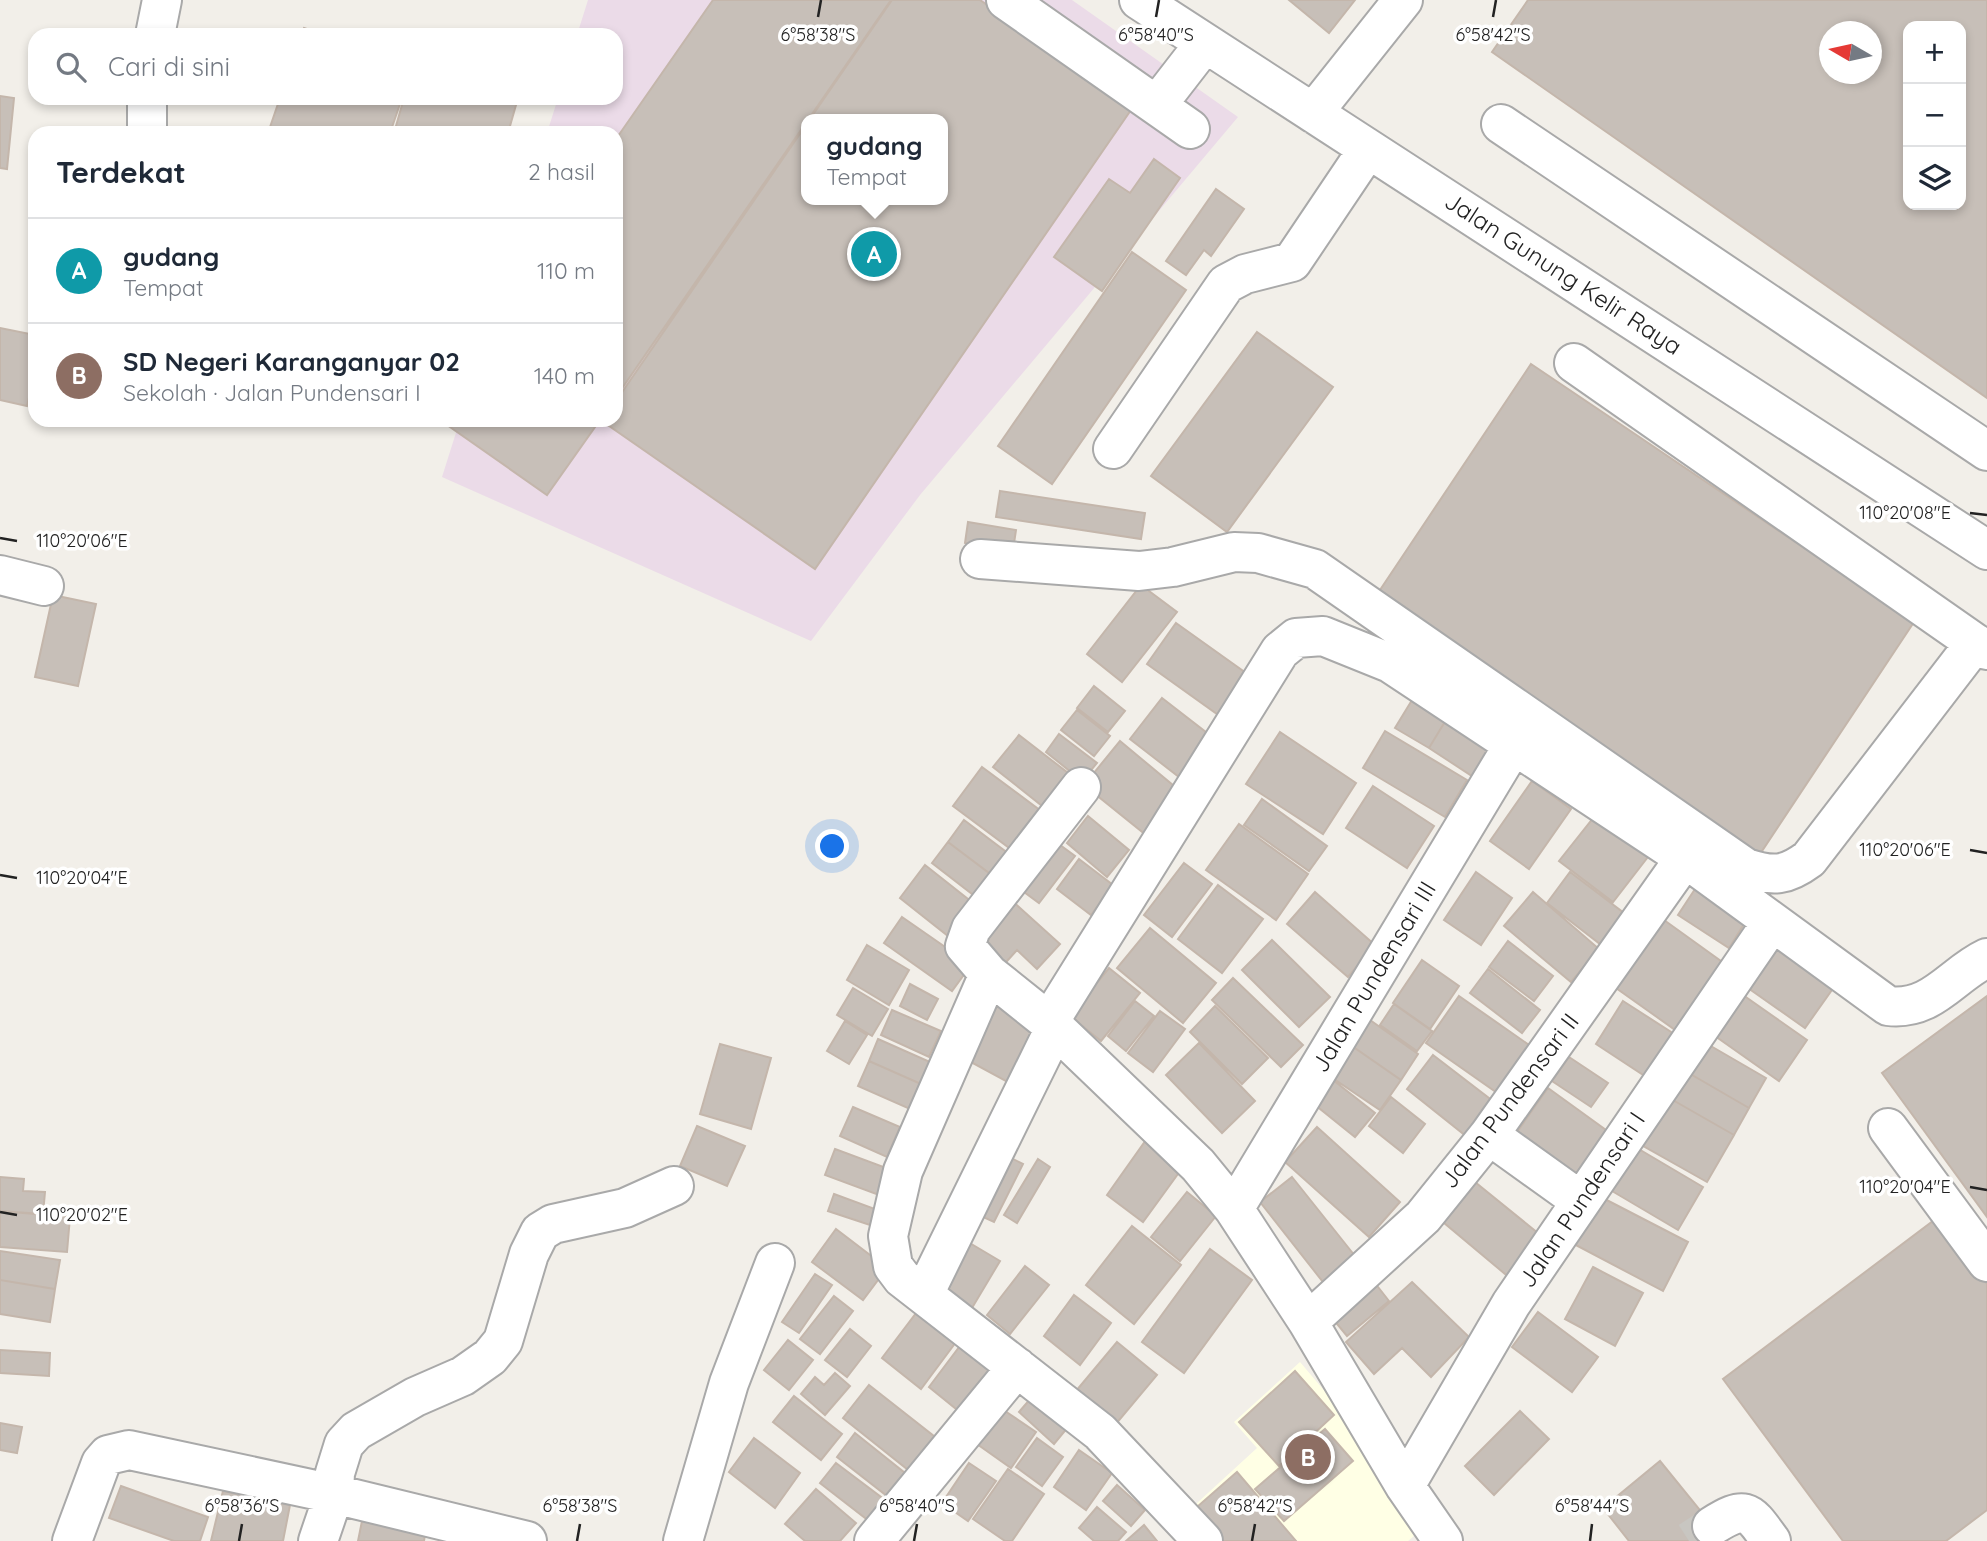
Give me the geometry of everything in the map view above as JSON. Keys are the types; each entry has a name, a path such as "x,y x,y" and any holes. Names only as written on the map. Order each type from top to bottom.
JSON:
{"street":[{"path":"156,28 162,0"},
{"path":"1006,0 1190,129"},
{"name":"Jalan Gunung Kelir Raya","path":"1139,0 1987,550"},
{"path":"1313,113 1403,0"},
{"path":"1157,106 1205,43"},
{"path":"147,105 147,126"},
{"path":"1501,124 1987,451"},
{"path":"1113,450 1226,284 1245,274 1292,262 1368,149"},
{"path":"980,559 1139,571 1173,567 1234,552 1258,553 1315,569 1746,869 1762,873 1791,873 1810,859 1981,646 1574,363"},
{"path":"0,575 44,586"},
{"path":"924,1294 1051,1026 1280,651 1296,638 1323,636 1390,663 1685,858 1888,1006 1912,1006 1934,997 1987,958"},
{"name":"Jalan Pundensari III","path":"1234,1209 1514,744"},
{"path":"1081,787 967,935 965,946 989,974 1051,1026 1198,1166 1234,1209 1308,1322 1405,1486 1443,1541"},
{"name":"Jalan Pundensari II","path":"1308,1322 1423,1217 1489,1135 1685,858"},
{"name":"Jalan Pundensari I","path":"1405,1486 1511,1304 1772,922"},
{"path":"989,974 903,1171 888,1236 893,1266 902,1278 1100,1432 1203,1541"},
{"path":"1888,1128 1987,1262"},
{"path":"1489,1135 1581,1201"},
{"path":"318,1541 334,1494 335,1473 344,1444 356,1431 415,1397 463,1376 490,1357 503,1341 529,1254 540,1232 553,1224 625,1208 674,1186"},
{"path":"683,1541 729,1383 775,1263"},
{"path":"874,1541 1017,1367"},
{"path":"72,1541 96,1471 108,1455 130,1450 334,1494 527,1541"},
{"path":"1712,1525 1733,1512 1744,1512 1752,1516 1772,1541"}],"shaded area":[{"path":"588,0 1072,0 1238,117 920,495 811,641 442,477 458,427 623,427 623,126 549,126 556,105 623,105 623,28 579,28"},
{"path":"1300,1362 1344,1414 1414,1536 1408,1541 1208,1541 1184,1515 1257,1448 1234,1422"}],"building":[{"path":"713,0 891,0 812,114 801,114 801,130 623,387 623,129"},
{"path":"892,0 980,0 1133,107 815,569 611,427 623,427 623,391 801,132 801,205 948,205 948,114 813,114"},
{"path":"1289,0 1355,0 1329,33"},
{"path":"1528,0 1987,0 1987,398 1492,52"},
{"path":"0,96 14,98 7,169 0,168"},
{"path":"278,105 400,105 392,126 270,126"},
{"path":"402,105 516,105 510,126 396,126"},
{"path":"1154,159 1180,178 1102,291 1054,257 1109,179 1130,193"},
{"path":"1216,189 1244,209 1211,256 1204,250 1186,275 1166,261"},
{"path":"1132,252 1186,290 1052,484 998,446"},
{"path":"0,328 28,334 27,406 0,400"},
{"path":"1257,332 1333,387 1227,532 1151,476"},
{"path":"1531,364 1914,622 1760,854 1376,596"},
{"path":"450,427 595,427 547,495"},
{"path":"1000,491 1145,513 1141,539 996,517"},
{"path":"968,522 1016,530 1013,550 965,543"},
{"path":"1141,585 1177,612 1122,682 1087,654"},
{"path":"53,595 96,604 78,686 35,677"},
{"path":"1176,623 1253,678 1224,719 1147,664"},
{"path":"1094,686 1125,711 1108,732 1077,708"},
{"path":"1162,698 1220,743 1188,784 1130,739"},
{"path":"1412,700 1446,720 1429,748 1395,728"},
{"path":"1077,710 1110,736 1094,756 1061,730"},
{"path":"1446,720 1493,750 1475,778 1429,748"},
{"path":"1385,731 1467,780 1445,817 1363,768"},
{"path":"1280,732 1356,783 1323,834 1246,784"},
{"path":"1059,734 1097,763 1082,781 1046,752"},
{"path":"1019,735 1072,776 1046,809 993,767"},
{"path":"1120,741 1186,796 1151,839 1084,785"},
{"path":"982,767 1045,814 1016,853 953,806"},
{"path":"1532,781 1571,809 1529,869 1490,841"},
{"path":"1373,786 1434,826 1407,868 1346,828"},
{"path":"1262,799 1327,846 1309,871 1244,825"},
{"path":"1598,812 1651,853 1613,902 1559,861"},
{"path":"1088,816 1129,850 1107,877 1067,843"},
{"path":"964,820 1009,854 993,876 948,842"},
{"path":"1239,824 1308,874 1276,920 1206,870"},
{"path":"948,842 993,876 976,897 932,863"},
{"path":"1056,842 1075,856 1039,903 1020,889"},
{"path":"1079,859 1113,885 1091,915 1057,889"},
{"path":"1184,863 1212,884 1172,937 1144,915"},
{"path":"925,865 973,903 948,936 900,898"},
{"path":"1476,872 1512,898 1481,945 1444,920"},
{"path":"1570,872 1624,913 1600,944 1547,903"},
{"path":"1218,885 1263,919 1222,973 1178,939"},
{"path":"1695,889 1746,921 1729,948 1678,915"},
{"path":"1315,892 1375,945 1348,977 1287,924"},
{"path":"1533,892 1599,949 1571,982 1504,926"},
{"path":"1010,899 1060,944 1037,969 1017,950 998,971 969,945"},
{"path":"902,917 971,965 952,991 884,943"},
{"path":"1664,920 1732,969 1685,1037 1616,988"},
{"path":"1150,928 1216,983 1183,1023 1117,968"},
{"path":"1782,939 1839,980 1805,1028 1748,988"},
{"path":"1272,940 1330,997 1299,1027 1242,970"},
{"path":"1508,941 1553,976 1534,1001 1489,967"},
{"path":"867,945 909,970 889,1005 847,980"},
{"path":"1422,960 1459,986 1430,1029 1393,1003"},
{"path":"1109,968 1140,993 1101,1041 1070,1016"},
{"path":"1488,969 1540,1010 1522,1033 1470,993"},
{"path":"1233,978 1303,1045 1281,1067 1212,1000"},
{"path":"910,984 938,999 927,1020 900,1006"},
{"path":"853,988 888,1009 872,1036 837,1015"},
{"path":"1743,995 1807,1040 1779,1081 1715,1036"},
{"path":"1459,996 1539,1052 1506,1099 1426,1043"},
{"path":"1987,996 1987,1217 1882,1073"},
{"path":"989,999 1045,1031 1015,1086 958,1055"},
{"path":"1135,1001 1154,1016 1126,1051 1108,1036"},
{"path":"1623,1001 1682,1039 1654,1082 1596,1044"},
{"path":"1394,1004 1432,1031 1417,1051 1380,1025"},
{"path":"1215,1006 1268,1058 1242,1084 1190,1032"},
{"path":"892,1010 941,1031 929,1057 881,1035"},
{"path":"1160,1011 1185,1029 1153,1072 1128,1053"},
{"path":"1370,1020 1418,1054 1401,1080 1352,1046"},
{"path":"845,1021 867,1035 849,1064 827,1051"},
{"path":"1697,1038 1766,1078 1749,1108 1680,1068"},
{"path":"878,1039 930,1062 921,1084 869,1061"},
{"path":"1199,1043 1255,1101 1222,1133 1166,1075"},
{"path":"720,1044 771,1058 751,1129 700,1114"},
{"path":"1352,1046 1401,1080 1380,1110 1331,1077"},
{"path":"1433,1055 1498,1105 1471,1140 1407,1089"},
{"path":"1569,1057 1608,1083 1591,1107 1552,1081"},
{"path":"869,1061 921,1084 910,1109 858,1086"},
{"path":"1680,1068 1749,1108 1734,1135 1664,1095"},
{"path":"1333,1080 1375,1113 1355,1137 1314,1104"},
{"path":"1548,1088 1606,1130 1576,1174 1517,1132"},
{"path":"1664,1095 1734,1135 1707,1182 1638,1143"},
{"path":"1391,1097 1425,1124 1403,1153 1369,1126"},
{"path":"853,1107 900,1127 887,1157 840,1136"},
{"path":"697,1126 745,1146 727,1186 680,1166"},
{"path":"1317,1127 1400,1202 1369,1237 1285,1162"},
{"path":"1146,1140 1183,1167 1143,1222 1107,1195"},
{"path":"1637,1148 1703,1187 1678,1230 1612,1191"},
{"path":"835,1149 889,1169 879,1195 825,1175"},
{"path":"999,1152 1023,1164 994,1222 970,1211"},
{"path":"1038,1159 1050,1167 1017,1223 1004,1215"},
{"path":"0,1177 24,1179 23,1191 45,1192 43,1214 0,1211"},
{"path":"1292,1177 1355,1256 1323,1282 1260,1202"},
{"path":"1475,1182 1544,1238 1511,1279 1443,1222"},
{"path":"1187,1192 1216,1216 1180,1261 1151,1237"},
{"path":"834,1194 875,1209 870,1225 828,1211"},
{"path":"1597,1195 1688,1242 1663,1291 1572,1243"},
{"path":"0,1211 70,1217 67,1252 0,1247"},
{"path":"1937,1218 1987,1284 1987,1510 1946,1541 1843,1541 1723,1379"},
{"path":"1132,1226 1181,1265 1134,1324 1086,1285"},
{"path":"836,1229 887,1268 863,1300 812,1262"},
{"path":"963,1239 1000,1261 972,1308 935,1286"},
{"path":"1210,1249 1252,1280 1184,1373 1142,1342"},
{"path":"0,1251 60,1260 55,1289 0,1280"},
{"path":"1025,1266 1049,1285 1010,1334 987,1315"},
{"path":"1593,1267 1643,1293 1615,1346 1565,1319"},
{"path":"815,1274 832,1285 799,1333 782,1322"},
{"path":"1371,1278 1389,1301 1347,1336 1329,1314"},
{"path":"0,1280 55,1289 50,1322 0,1314"},
{"path":"1412,1282 1469,1337 1431,1377 1402,1348 1374,1374 1346,1342"},
{"path":"1074,1295 1111,1323 1080,1365 1044,1336"},
{"path":"834,1296 853,1311 820,1354 800,1339"},
{"path":"923,1304 962,1334 921,1389 882,1358"},
{"path":"1538,1312 1598,1357 1572,1392 1512,1347"},
{"path":"850,1329 871,1346 847,1377 825,1360"},
{"path":"966,1338 1004,1367 966,1417 929,1387"},
{"path":"788,1340 813,1360 789,1390 764,1370"},
{"path":"1117,1342 1157,1375 1115,1425 1076,1391"},
{"path":"0,1350 50,1353 49,1376 0,1373"},
{"path":"1295,1371 1334,1415 1279,1466 1239,1422"},
{"path":"835,1373 850,1386 825,1415 801,1394 815,1377 824,1385"},
{"path":"869,1385 944,1444 917,1477 843,1418"},
{"path":"1038,1390 1073,1421 1054,1444 1019,1412"},
{"path":"794,1396 842,1434 821,1460 773,1422"},
{"path":"1002,1409 1036,1432 1011,1468 977,1444"},
{"path":"1520,1411 1549,1439 1494,1495 1465,1466"},
{"path":"0,1423 22,1427 17,1453 0,1450"},
{"path":"1325,1429 1353,1461 1284,1521 1255,1489"},
{"path":"855,1433 905,1473 887,1496 837,1457"},
{"path":"754,1438 800,1473 775,1508 729,1472"},
{"path":"1037,1438 1063,1457 1042,1486 1016,1467"},
{"path":"1079,1450 1112,1473 1086,1510 1054,1487"},
{"path":"1660,1461 1725,1541 1629,1541 1603,1508"},
{"path":"836,1463 885,1500 869,1521 820,1483"},
{"path":"969,1463 996,1481 968,1521 942,1503"},
{"path":"1008,1469 1044,1494 1012,1541 1005,1541 973,1519"},
{"path":"1237,1472 1296,1541 1213,1541 1189,1514"},
{"path":"1117,1485 1145,1510 1131,1526 1103,1501"},
{"path":"121,1486 208,1517 200,1541 174,1541 109,1518"},
{"path":"816,1489 856,1523 840,1541 805,1541 785,1524"},
{"path":"223,1491 290,1505 283,1541 211,1541"},
{"path":"1097,1507 1126,1532 1118,1541 1094,1541 1079,1528"},
{"path":"364,1511 427,1523 424,1541 358,1541"},
{"path":"1144,1525 1157,1541 1126,1541"}],"tunnel":[{"path":"1689,1541 1712,1526"}],"place":[{"name":"gudang","path":"874,254"},
{"name":"SD Negeri Karanganyar 02","path":"1308,1457"}]}
